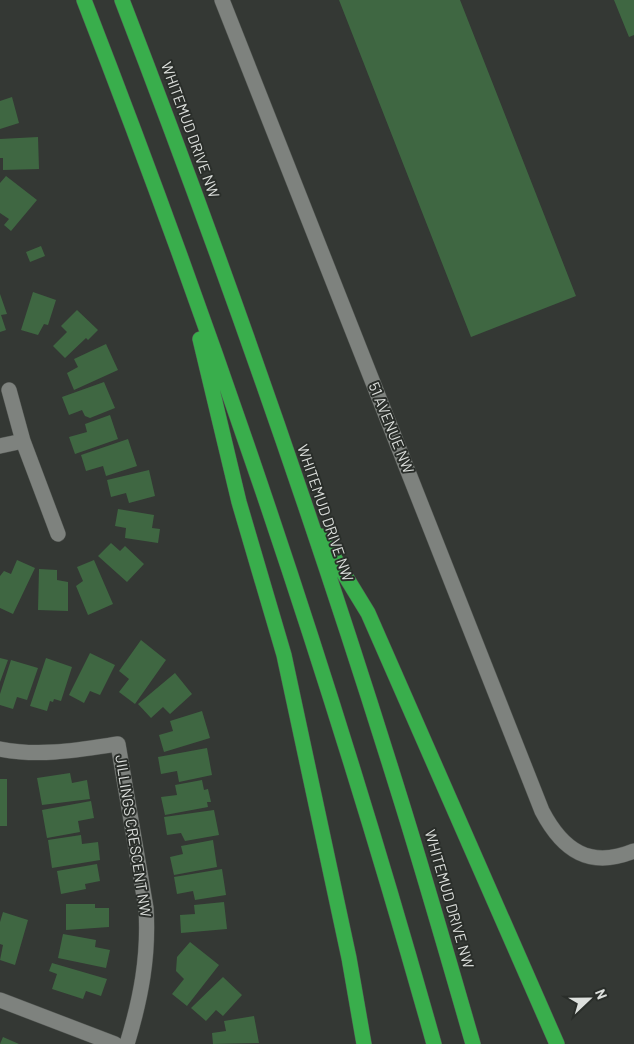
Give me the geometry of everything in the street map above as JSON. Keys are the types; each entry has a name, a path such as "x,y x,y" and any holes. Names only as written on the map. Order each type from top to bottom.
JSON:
{"highway":[{"path":"84,0 178,250 304,614 365,805 434,1044"},
{"name":"WHITEMUD DRIVE NW","path":"122,0 212,240 308,514 399,794 473,1044"},
{"path":"178,250 239,502 284,655 349,958 364,1044"},
{"path":"308,514 368,613 557,1044"}],"street":[{"name":"51 AVENUE NW","path":"222,0 542,811 555,832 572,849 596,859 608,859 634,851"},
{"path":"9,390 23,441 58,534"},
{"path":"0,446 23,441"},
{"name":"JILLINGS CRESCENT NW","path":"0,749 16,752 55,753 118,744 146,908 148,932 142,990 126,1044"},
{"path":"0,1000 115,1044"}],"building":[{"path":"339,0 460,0 576,296 471,337"},
{"path":"614,0 634,0 634,35 629,37"},
{"path":"12,97 19,123 0,129 0,101"},
{"path":"38,137 39,169 3,170 3,158 0,158 0,139"},
{"path":"6,176 37,200 11,231 4,225 9,219 0,213 0,183"},
{"path":"41,246 45,256 30,262 26,252"},
{"path":"33,292 56,300 48,325 44,324 38,335 21,330"},
{"path":"0,294 7,314 1,315 6,330 0,332"},
{"path":"77,310 98,330 88,340 86,338 65,358 53,346 67,332 61,326"},
{"path":"106,344 118,370 74,390 67,373 78,367 74,359"},
{"path":"104,382 115,408 90,418 85,416 82,410 69,415 62,397"},
{"path":"110,415 118,439 75,454 69,437 87,432 85,424"},
{"path":"128,439 137,466 106,476 103,466 86,471 81,455"},
{"path":"149,470 155,496 129,503 126,493 111,497 107,480"},
{"path":"118,509 154,515 152,528 160,529 158,543 125,538 126,528 115,526"},
{"path":"111,543 120,551 125,546 144,564 127,582 98,556"},
{"path":"17,560 35,568 13,614 0,608 0,576 4,571 11,574"},
{"path":"94,560 113,604 88,615 76,586 83,581 77,567"},
{"path":"39,569 57,570 57,580 68,582 68,611 38,610"},
{"path":"141,640 166,660 135,704 119,692 129,679 119,671"},
{"path":"90,653 115,665 100,695 90,691 84,703 69,695"},
{"path":"0,658 8,660 0,682"},
{"path":"46,658 72,667 61,701 54,699 53,702 50,701 47,711 30,706"},
{"path":"11,660 38,668 27,700 17,697 13,709 0,705 0,694"},
{"path":"175,673 192,694 170,714 163,707 151,718 138,704"},
{"path":"202,711 210,738 164,752 159,735 173,731 170,721"},
{"path":"207,748 212,775 179,782 177,771 161,774 158,757"},
{"path":"70,773 72,783 87,780 90,799 42,805 37,778"},
{"path":"0,779 7,779 7,826 0,826"},
{"path":"202,780 204,790 208,789 211,802 207,802 208,807 165,815 161,797 177,795 175,785"},
{"path":"91,801 94,818 78,821 80,832 47,838 42,810"},
{"path":"214,810 219,835 185,841 181,833 167,835 164,817"},
{"path":"81,835 82,844 98,842 100,860 52,868 48,840"},
{"path":"213,840 217,867 174,875 170,857 183,854 181,846"},
{"path":"97,864 100,881 85,884 86,889 61,894 57,871"},
{"path":"222,869 226,895 195,900 193,891 177,894 174,877"},
{"path":"224,902 227,929 181,933 180,915 195,914 194,905"},
{"path":"66,904 95,904 95,908 109,908 109,927 66,930"},
{"path":"3,912 28,920 15,965 0,960 3,945 0,944 0,922"},
{"path":"63,934 96,940 95,947 110,950 106,968 58,958"},
{"path":"190,942 219,965 187,1006 172,994 184,979 176,971 177,957"},
{"path":"52,963 107,979 101,996 86,991 83,999 52,989 57,974 49,971"},
{"path":"223,977 242,995 223,1016 216,1010 206,1021 191,1008"},
{"path":"254,1016 259,1043 213,1044 212,1033 226,1031 224,1021"},
{"path":"3,1037 19,1044 0,1044"}]}
